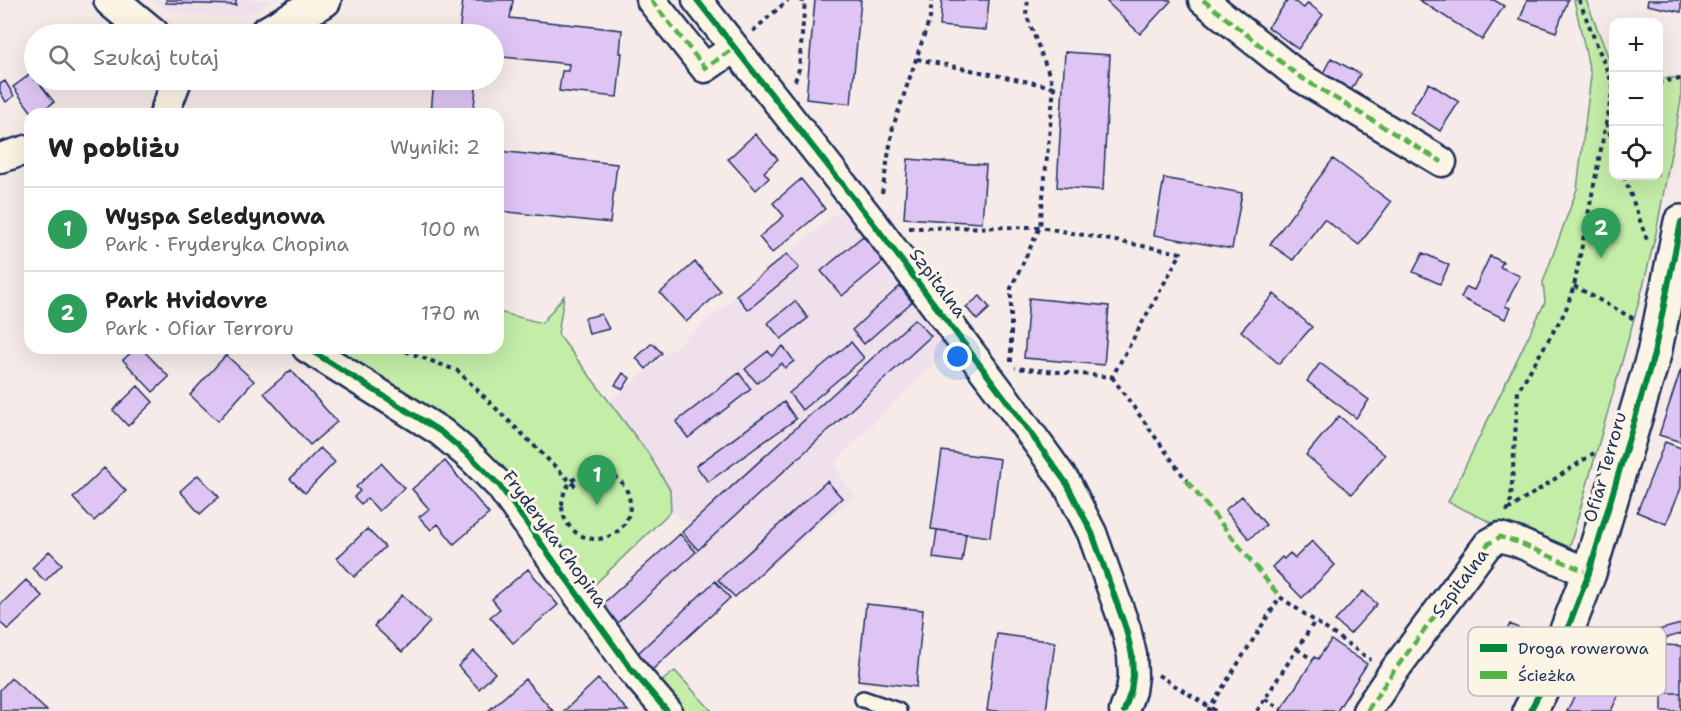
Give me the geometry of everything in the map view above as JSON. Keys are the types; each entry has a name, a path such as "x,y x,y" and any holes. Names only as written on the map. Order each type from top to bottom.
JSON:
{"street":[{"path":"111,0 140,24"},
{"path":"283,24 324,0"},
{"path":"651,0 705,68 734,48"},
{"name":"Szpitalna","path":"697,0 877,228 1067,484 1092,533 1126,629 1132,655 1133,676 1124,711"},
{"path":"1203,0 1300,77 1442,162"},
{"path":"166,108 173,90"},
{"path":"0,158 24,151"},
{"name":"Ofiar Terroru","path":"1569,627 1589,573 1654,354 1681,222"},
{"name":"Fryderyka Chopina","path":"317,354 441,432 500,486 631,669 667,711"},
{"name":"Szpitalna","path":"1367,711 1488,544 1500,537 1589,573"},
{"name":"Ofiar Terroru","path":"1530,711 1538,696"}],"lane":[{"path":"863,699 898,711"}],"path":[{"path":"734,48 788,0"},
{"path":"786,113 799,69 805,1 796,0"},
{"path":"932,0 930,18 893,127 877,228 1040,227 1182,253 1112,377"},
{"path":"1028,0 1026,14 1054,87 1040,227 1011,288 1011,368 1112,377 1187,481"},
{"path":"1579,0 1609,78"},
{"path":"916,58 1054,87"},
{"path":"1663,82 1681,80"},
{"path":"1500,537 1510,500 1518,391 1566,312 1574,286 1609,107"},
{"path":"1606,122 1609,131"},
{"path":"1625,180 1651,250"},
{"path":"1574,286 1640,322"},
{"path":"413,354 458,371 578,489"},
{"path":"1508,511 1594,453"},
{"path":"589,471 601,471 612,474 622,481 631,503 630,512 623,527 610,537 601,540 584,538 570,528 561,506 563,494 572,481 589,471"},
{"path":"1209,709 1280,597 1391,675"},
{"path":"1257,711 1316,621"},
{"path":"1297,649 1313,660"},
{"path":"1151,670 1209,709 1216,711"},
{"path":"1265,699 1281,709"}],"shaded area":[{"path":"152,0 272,0 257,11 213,16 172,12"},
{"path":"843,208 949,347 833,464 854,496 735,597 730,598 652,670 637,654 604,602 691,525 671,511 670,490 648,453 609,402"}],"green space":[{"path":"1574,0 1586,0 1609,59 1609,180 1663,180 1663,78 1681,78 1681,100 1656,233 1643,287 1567,556 1448,502 1545,302 1543,282 1577,189 1591,76"},
{"path":"564,296 558,334 648,453 670,490 671,511 591,588 532,503 490,457 339,354 504,354 504,314 542,323"},
{"path":"675,671 712,711 683,711 658,684"}],"building":[{"path":"166,0 236,0 236,5 166,3"},
{"path":"463,0 513,0 510,18 622,30 617,97 559,91 562,71 568,71 569,64 504,57 504,24 460,24"},
{"path":"815,0 861,0 851,104 806,99"},
{"path":"942,0 989,0 986,30 940,26"},
{"path":"1105,0 1170,0 1171,1 1140,34"},
{"path":"1288,0 1304,8 1308,3 1323,15 1298,49 1268,27"},
{"path":"1419,0 1494,0 1504,6 1482,40"},
{"path":"1527,0 1568,0 1556,32 1520,19"},
{"path":"1648,0 1681,0 1681,12 1647,5"},
{"path":"1065,52 1110,55 1103,190 1057,187"},
{"path":"1331,58 1360,74 1350,92 1321,77"},
{"path":"24,79 24,90 45,90 54,102 46,108 29,108 13,87"},
{"path":"5,81 14,96 6,102 0,92 0,84"},
{"path":"1429,83 1459,102 1440,131 1410,112"},
{"path":"433,90 476,90 474,108 431,108"},
{"path":"755,134 778,159 764,172 769,178 756,190 728,159"},
{"path":"504,152 617,164 610,223 504,212"},
{"path":"908,159 986,165 982,223 904,218"},
{"path":"1333,159 1391,202 1359,245 1324,219 1293,260 1270,244"},
{"path":"1164,178 1242,193 1232,249 1154,235"},
{"path":"801,179 825,209 772,253 759,237 784,216 773,203"},
{"path":"863,236 884,261 842,296 821,271"},
{"path":"1423,253 1449,265 1440,284 1413,272"},
{"path":"787,254 799,268 748,310 736,295"},
{"path":"1490,256 1503,262 1500,267 1520,276 1505,306 1510,308 1505,319 1461,298 1466,287 1474,290"},
{"path":"695,262 721,291 686,322 660,293"},
{"path":"900,286 912,302 864,344 852,330"},
{"path":"1274,294 1312,327 1279,364 1241,331"},
{"path":"980,296 990,308 977,320 966,307"},
{"path":"1029,298 1109,306 1104,365 1024,358"},
{"path":"795,301 808,318 781,339 768,323"},
{"path":"601,314 609,329 589,334 585,318"},
{"path":"915,319 931,336 698,550 682,532"},
{"path":"851,342 864,358 802,410 789,393"},
{"path":"652,343 662,353 646,369 636,358"},
{"path":"783,346 794,361 785,368 782,363 757,383 745,369 768,351 772,356"},
{"path":"130,354 147,354 169,377 153,392 123,360"},
{"path":"226,355 254,381 218,421 190,395"},
{"path":"1320,363 1369,400 1356,418 1307,381"},
{"path":"1681,369 1681,442 1659,435"},
{"path":"291,370 337,422 310,445 264,393"},
{"path":"623,373 630,378 623,389 615,385"},
{"path":"739,373 751,389 688,438 676,422"},
{"path":"138,386 153,402 128,426 113,410"},
{"path":"784,402 796,419 708,482 696,466"},
{"path":"1339,416 1385,455 1352,494 1306,455"},
{"path":"1665,442 1681,448 1681,488 1666,524 1637,512"},
{"path":"320,448 335,462 305,493 290,479"},
{"path":"942,451 1000,459 990,537 931,529"},
{"path":"445,461 489,514 454,544 438,524 431,530 419,517 429,509 412,489"},
{"path":"381,463 404,488 379,511 367,498 361,504 354,497 360,491 356,487"},
{"path":"104,468 126,491 94,521 73,498"},
{"path":"198,475 219,497 200,514 180,491"},
{"path":"827,481 842,498 735,597 718,580"},
{"path":"1242,496 1266,525 1249,539 1225,510"},
{"path":"367,529 385,547 354,577 337,558"},
{"path":"937,530 966,534 962,562 933,558"},
{"path":"680,534 696,552 613,627 597,609"},
{"path":"1312,541 1335,565 1302,598 1272,567 1290,553 1295,558"},
{"path":"49,551 62,564 45,581 32,568"},
{"path":"528,569 558,605 513,643 490,617 500,609 492,599"},
{"path":"26,580 43,597 8,630 0,622 0,605"},
{"path":"715,581 730,598 652,670 637,654"},
{"path":"1363,591 1377,604 1350,634 1335,621"},
{"path":"402,595 430,622 402,652 374,626"},
{"path":"866,604 923,610 916,687 858,680"},
{"path":"1681,624 1681,634 1666,638 1666,628"},
{"path":"997,634 1055,642 1046,711 987,711"},
{"path":"1331,640 1367,664 1337,711 1280,711 1315,657 1318,659"},
{"path":"1666,645 1681,646 1681,693 1666,693"},
{"path":"474,651 495,673 479,689 458,666"},
{"path":"11,678 47,711 0,711 0,690"},
{"path":"525,679 553,711 488,711"},
{"path":"598,679 628,711 564,711"},
{"path":"1666,693 1681,693 1681,711 1662,711 1662,696 1666,696"},
{"path":"1574,696 1618,696 1611,711 1567,711"}],"marked path":[{"path":"651,0 705,68 734,48"},
{"path":"1203,0 1300,77 1442,162"},
{"path":"1187,481 1280,597"},
{"path":"1367,711 1488,544 1500,537 1589,573"}],"cycle path":[{"path":"697,0 877,228 1067,484 1092,533 1126,629 1132,655 1133,676 1124,711"},
{"path":"1568,627 1589,573 1654,354 1681,222"},
{"path":"317,354 441,432 500,486 631,669 667,711"},
{"path":"1530,711 1538,696"}],"place":[{"name":"Park Hvidovre","path":"1601,258"},
{"name":"Wyspa Seledynowa","path":"597,505"}]}
